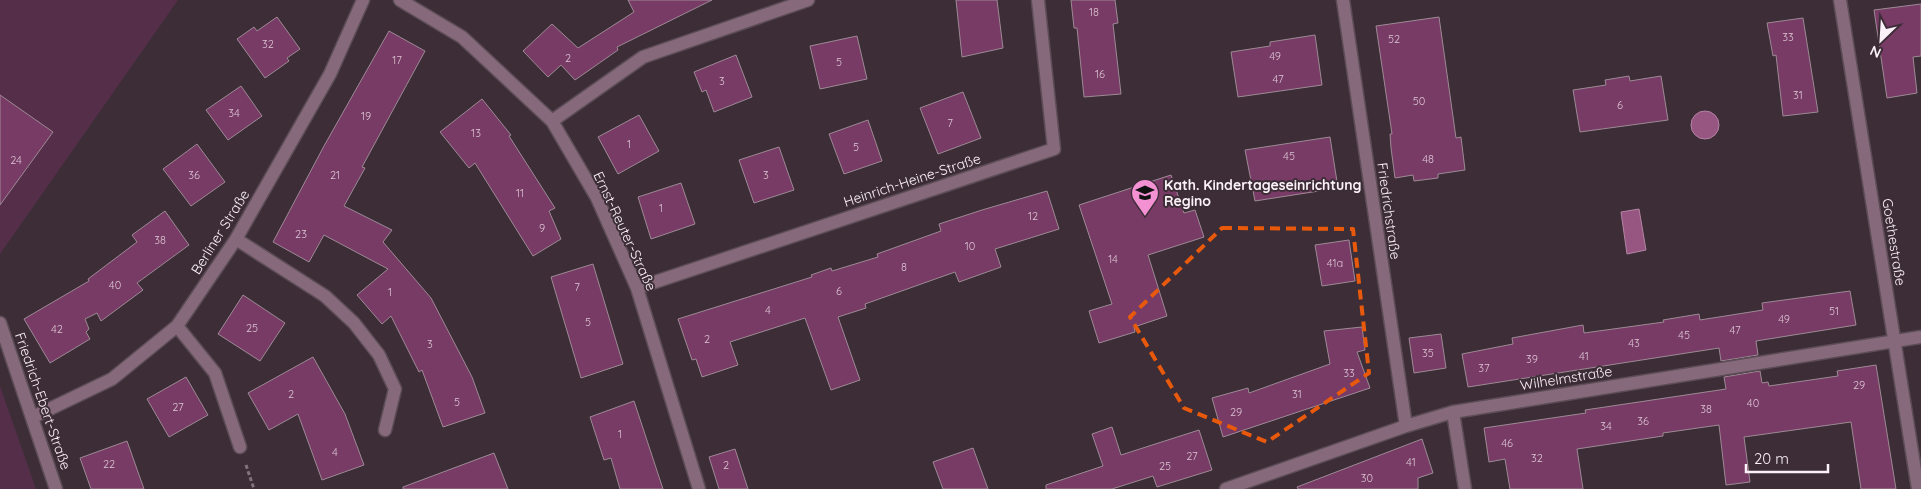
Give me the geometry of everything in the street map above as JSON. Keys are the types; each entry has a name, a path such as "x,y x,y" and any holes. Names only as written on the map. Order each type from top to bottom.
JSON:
{"street":[{"name":"Berliner Straße","path":"33,417 112,379 177,326 236,239 330,74 364,0"},
{"name":"Ernst-Reuter-Straße","path":"400,0 462,37 552,121 596,198 637,288 698,489"},
{"path":"552,121 643,57 808,0"},
{"name":"Heinrich-Heine-Straße","path":"637,288 1054,149 1038,0"},
{"name":"Friedrichstraße","path":"1343,0 1406,426"},
{"name":"Goethestraße","path":"1840,0 1918,489"},
{"path":"236,239 325,296 354,323 374,348 395,390 385,430"},
{"name":"Friedrich-Ebert-Straße","path":"0,323 56,489"},
{"path":"177,326 215,373 240,447"},
{"name":"Wilhelmstraße","path":"1226,489 1406,426 1453,412 1921,337"},
{"path":"1453,412 1465,489"}],"path":[{"path":"240,447 254,489"}],"highlighted area":[{"path":"1222,228 1353,229 1369,373 1267,442 1184,408 1130,317"}],"shaded area":[{"path":"0,0 178,0 0,254"},
{"path":"1705,111 1715,115 1719,125 1715,135 1705,139 1695,135 1691,125 1695,115"},
{"path":"1639,209 1646,250 1627,254 1621,212"},
{"path":"0,386 36,489 0,489"}],"building":[{"path":"628,0 712,0 617,47 618,50 575,80 561,65 548,77 523,51 552,24 578,48 634,12"},
{"path":"956,0 997,0 1003,48 962,57"},
{"path":"1071,0 1115,0 1118,23 1113,24 1121,94 1084,97 1077,28 1074,28"},
{"path":"1921,4 1921,56 1913,57 1917,93 1887,98 1874,10"},
{"path":"277,17 300,49 287,58 289,61 265,78 237,39 254,27 257,31"},
{"path":"1439,17 1456,138 1461,137 1465,170 1438,174 1438,178 1414,181 1413,175 1395,178 1390,134 1392,134 1376,26"},
{"path":"1803,18 1818,112 1783,116 1776,55 1773,56 1767,23"},
{"path":"389,31 425,51 362,167 365,168 344,206 392,230 383,242 431,298 472,377 485,413 443,427 422,370 419,372 391,316 382,324 357,295 388,269 324,235 309,262 273,242 324,146"},
{"path":"1315,35 1322,85 1238,97 1231,52 1270,46 1270,42"},
{"path":"857,36 867,79 820,89 810,46"},
{"path":"736,55 752,97 714,112 706,90 702,92 694,72"},
{"path":"1629,76 1630,81 1661,76 1668,120 1580,132 1573,90 1606,85 1605,80"},
{"path":"241,86 262,116 228,140 206,110"},
{"path":"963,92 981,138 938,154 920,108"},
{"path":"0,95 53,132 0,205"},
{"path":"482,99 511,135 509,136 555,208 549,211 561,239 533,256 475,163 469,168 440,132"},
{"path":"639,115 659,151 618,174 598,137"},
{"path":"868,120 882,161 844,174 829,134"},
{"path":"1330,137 1338,188 1255,201 1245,150"},
{"path":"197,144 225,182 191,206 163,169"},
{"path":"779,147 794,190 754,203 739,160"},
{"path":"1171,175 1184,213 1195,210 1204,237 1148,255 1167,316 1134,327 1135,332 1099,343 1089,311 1112,304 1079,205"},
{"path":"681,183 695,224 651,239 638,197"},
{"path":"1047,191 1059,229 995,249 1001,267 959,282 955,272 865,304 866,308 838,317 860,380 831,390 805,318 730,342 738,365 702,377 696,359 692,360 678,319 812,277 811,275 831,268 832,271 878,257 877,254 941,231 939,224"},
{"path":"165,211 189,245 137,283 143,290 101,321 97,313 85,319 89,329 86,332 90,339 50,363 24,319 89,281 88,279 137,242 132,235"},
{"path":"1349,240 1355,281 1322,286 1315,245"},
{"path":"593,264 623,364 581,378 551,277"},
{"path":"1850,291 1856,325 1756,341 1758,355 1721,361 1719,348 1468,387 1462,354 1513,344 1512,338 1583,325 1584,333 1664,322 1663,320 1699,314 1700,320 1763,310 1762,303"},
{"path":"243,295 285,323 260,361 218,334"},
{"path":"1362,327 1365,350 1357,352 1370,388 1223,437 1212,398 1248,388 1249,393 1330,364 1324,331"},
{"path":"1441,334 1446,368 1414,373 1409,338"},
{"path":"313,357 345,414 364,465 322,480 298,414 269,430 248,393"},
{"path":"1876,365 1896,489 1861,489 1851,422 1744,437 1750,482 1726,485 1719,425 1663,433 1663,436 1577,449 1583,489 1510,489 1505,459 1489,462 1484,428 1586,413 1585,410 1726,389 1724,377 1760,371 1762,383 1768,382 1769,386 1838,376 1837,371"},
{"path":"186,377 208,415 169,437 147,399"},
{"path":"634,401 663,489 620,489 611,458 604,460 590,417"},
{"path":"1112,427 1121,455 1199,430 1212,470 1157,487 1153,476 1112,489 1046,489 1046,485 1103,466 1092,434"},
{"path":"1422,439 1433,473 1418,478 1418,489 1298,489 1297,487"},
{"path":"127,441 144,489 91,489 80,458"},
{"path":"973,448 988,489 943,489 933,462"},
{"path":"735,449 748,489 719,489 709,457"},
{"path":"494,453 508,489 403,489 403,487"}],"place":[{"name":"Kath. Kindertageseinrichtung Regino","path":"1145,217"}]}
